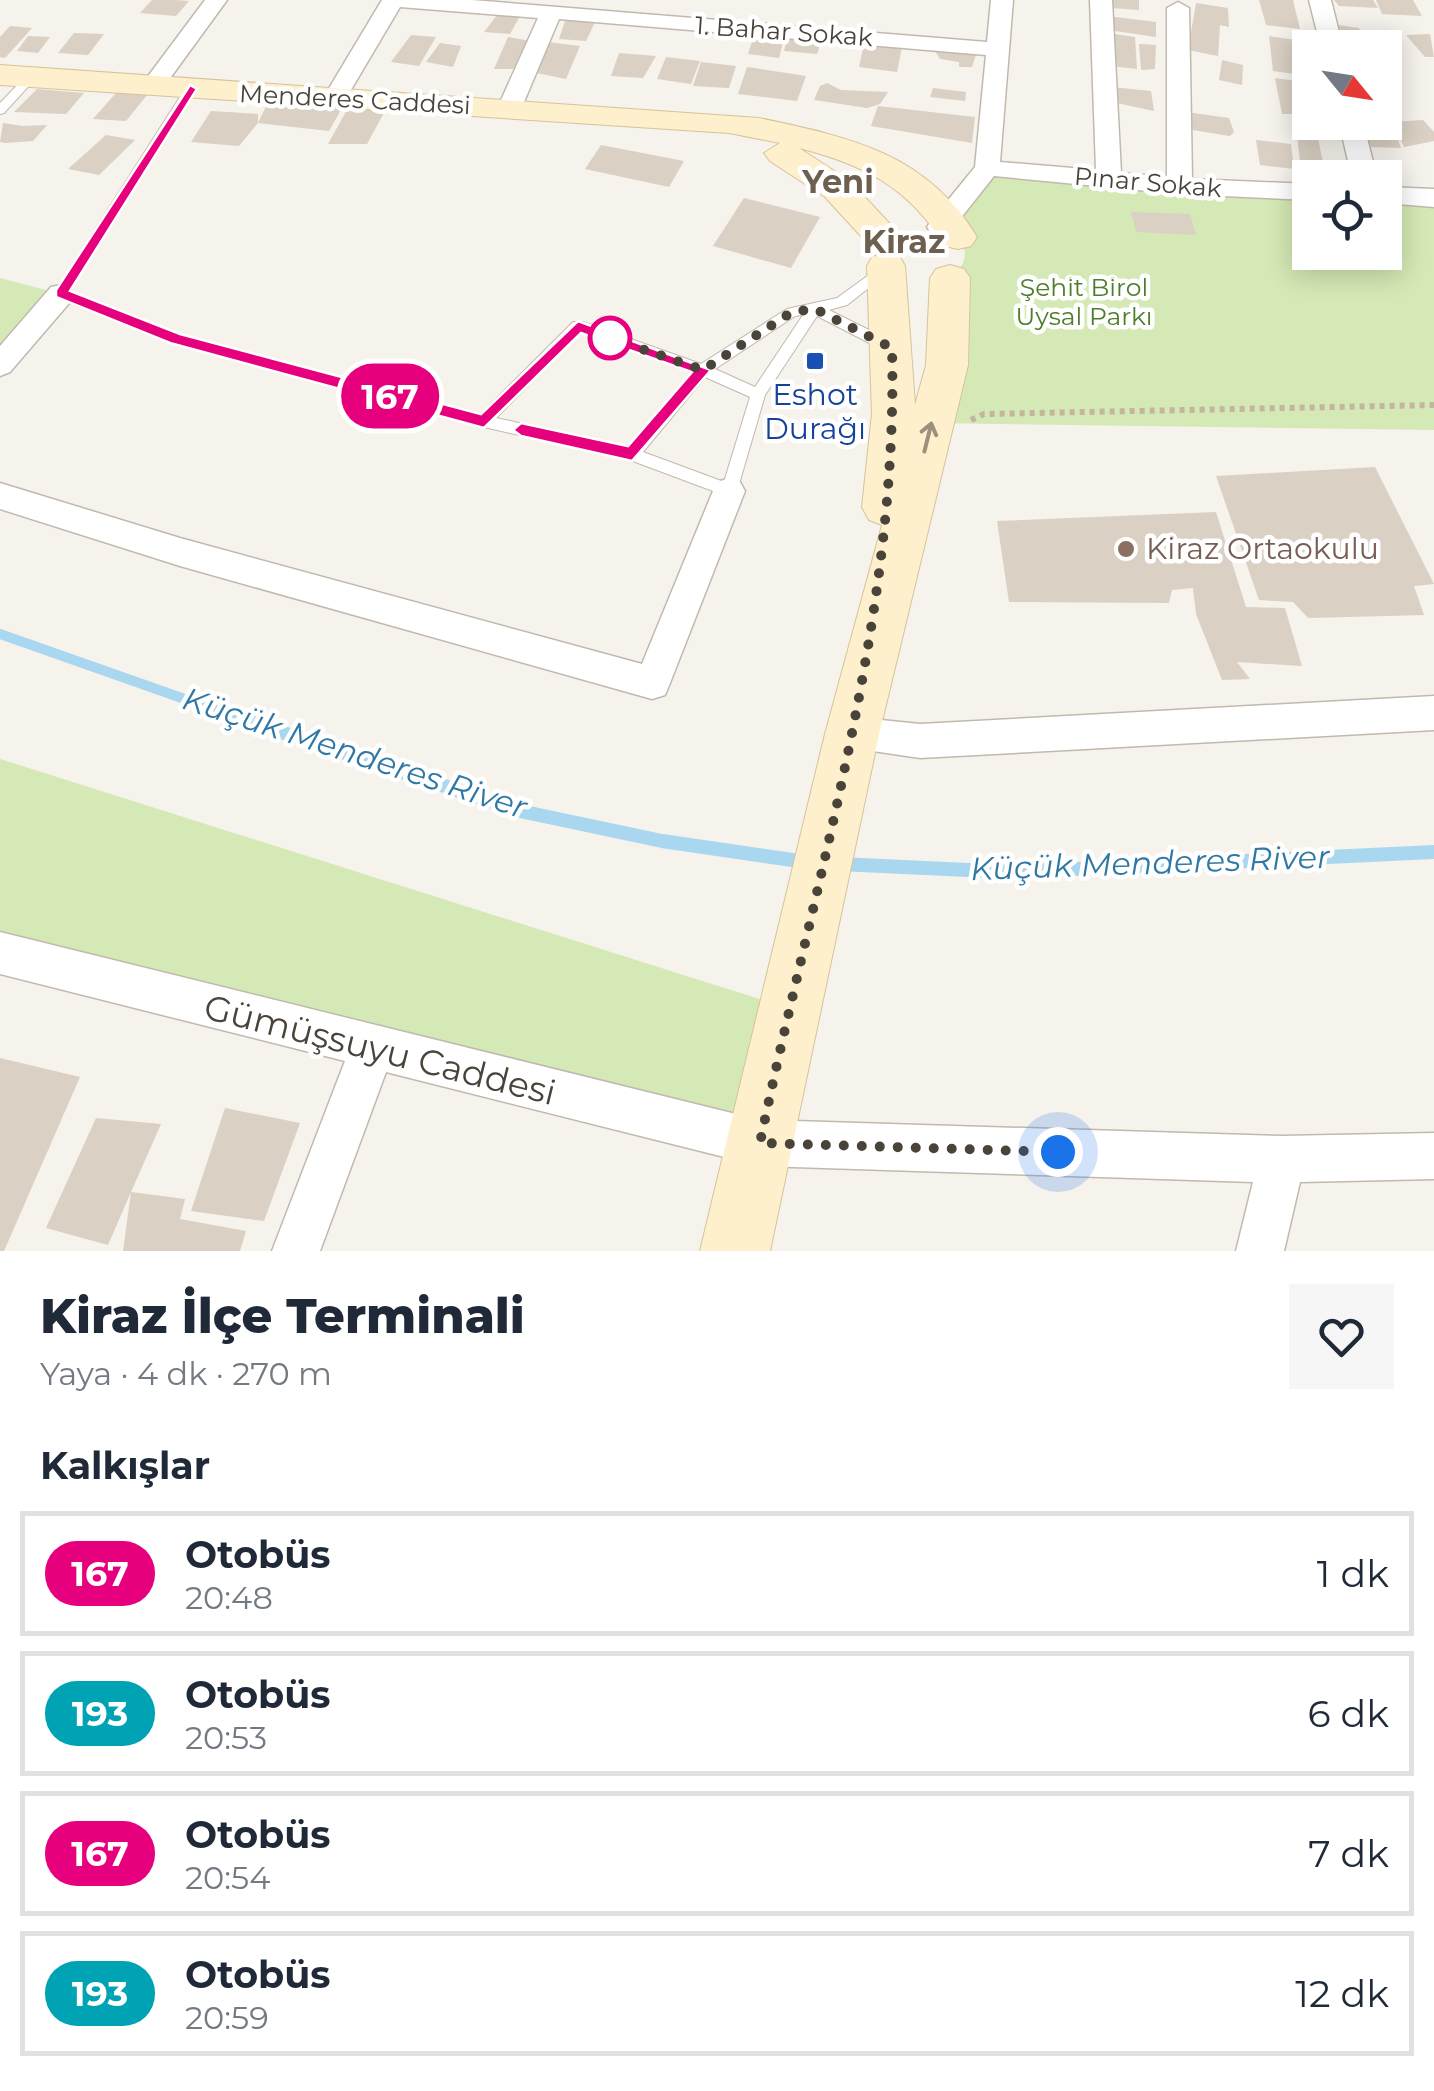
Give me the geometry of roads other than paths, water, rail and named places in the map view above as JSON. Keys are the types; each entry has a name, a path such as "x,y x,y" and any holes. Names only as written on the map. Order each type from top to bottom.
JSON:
{"main road":[{"name":"Menderes Caddesi","path":"15,76 590,116"},
{"path":"590,116 776,151 813,167 845,191 904,278 926,282 949,239"},
{"path":"590,116 729,123 779,131 877,164 918,186 949,239 947,366 852,734 734,1251"},
{"path":"852,734 878,584 894,414 884,252 898,226 949,239"}],"street":[{"path":"152,86 216,0"},
{"path":"334,100 393,0"},
{"name":"1. Bahar Sokak","path":"393,0 551,13 595,8 995,50"},
{"path":"949,239 987,168 1002,0"},
{"path":"1102,0 1109,179"},
{"path":"1320,0 1328,30"},
{"path":"1178,8 1180,186"},
{"path":"509,109 551,13"},
{"name":"Pınar Sokak","path":"987,168 1180,186 1292,191"},
{"path":"1402,194 1431,192"},
{"path":"0,365 61,294"},
{"path":"1,499 652,683 729,491"},
{"path":"852,734 920,741 1434,712"},
{"name":"Gümüşsuyu Caddesi","path":"0,954 372,1050 760,1143 1282,1159 1434,1156"},
{"path":"296,1251 372,1050"},
{"path":"1260,1251 1282,1159"}],"lane":[{"path":"0,110 15,76"},
{"path":"190,89 61,294 176,339 484,422 632,454 729,491 758,394 815,309"},
{"path":"632,454 703,370 792,312 842,302 884,252"},
{"path":"815,309 892,348"},
{"path":"484,422 578,326 703,370 758,394"}],"waterway":[{"name":"Küçük Menderes River","path":"0,634 230,715"},
{"name":"Küçük Menderes River","path":"223,713 520,811 662,841 806,862"},
{"name":"Küçük Menderes River","path":"839,864 1011,872 1434,852"}],"place":[{"name":"Eshot Durağı","path":"815,361"},
{"name":"Kiraz Ortaokulu","path":"1126,549"}],"district":[{"name":"Yeni","path":"838,182"},
{"name":"Kiraz","path":"904,242"}],"park label":[{"name":"Şehit Birol Uysal Parkı","path":"1084,302"}]}
